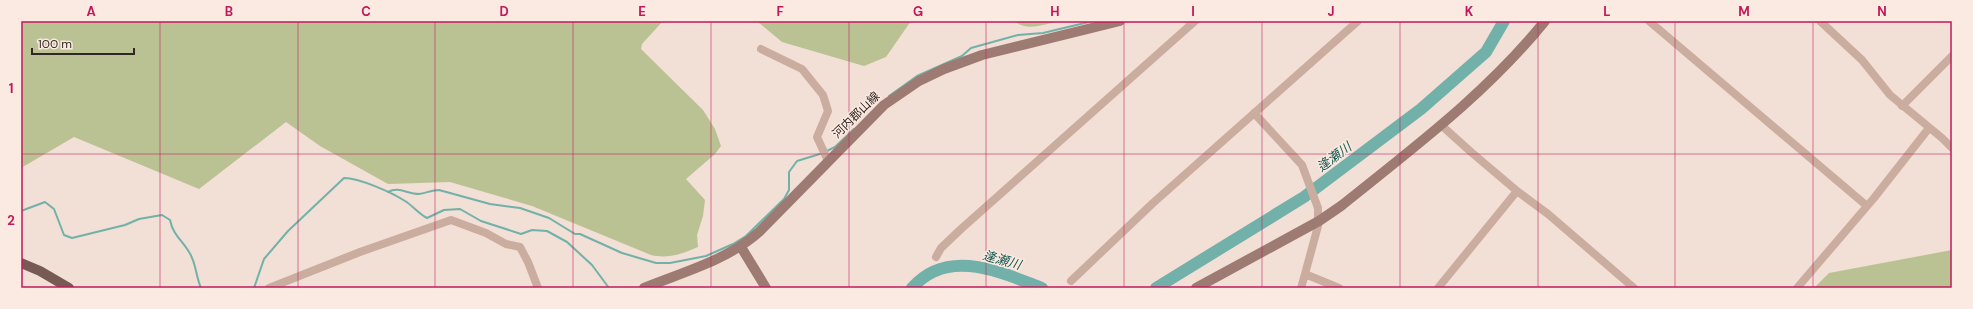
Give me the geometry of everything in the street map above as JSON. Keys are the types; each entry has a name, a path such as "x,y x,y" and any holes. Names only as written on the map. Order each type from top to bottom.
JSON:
{"main road":[{"name":"河内郡山線","path":"644,288 720,258 741,247 759,232 884,105 930,75 982,55 1120,21"},
{"path":"1196,288 1319,222 1341,206 1471,99 1511,62 1545,21"},
{"path":"741,247 766,288"},
{"path":"21,263 69,288"}],"street":[{"path":"936,257 942,248 961,229 1195,21"},
{"path":"1071,281 1153,202 1358,21"},
{"path":"1649,21 1867,206"},
{"path":"1820,21 1850,47 1890,95 1952,148"},
{"path":"761,49 802,69 823,95 828,111 818,137 828,161"},
{"path":"1902,106 1952,56"},
{"path":"1254,113 1302,165 1318,208 1319,222 1301,288"},
{"path":"1441,124 1517,191 1548,214 1634,288"},
{"path":"1797,288 1867,206 1929,128"},
{"path":"1438,288 1517,191"},
{"path":"268,288 360,252 451,220 486,233 506,244 520,247 528,262 538,288"},
{"path":"1305,274 1339,288"}],"green space":[{"path":"21,21 663,21 642,44 641,49 703,110 715,129 721,146 715,154 686,179 705,200 703,216 697,235 698,247 675,255 651,255 532,206 450,182 388,184 320,146 286,122 199,189 74,137 21,168"},
{"path":"757,21 911,21 886,57 864,66 782,42"},
{"path":"1015,21 1060,21 1030,27 1019,24"},
{"path":"1952,250 1952,288 1814,288 1829,273"}],"waterway":[{"path":"889,96 917,76 962,56 971,48 1018,35 1043,33 1093,21"},
{"name":"逢瀬川","path":"1156,288 1304,197 1421,109 1486,52 1504,21"},
{"path":"827,151 835,147 854,129"},
{"path":"388,192 392,190 399,190 419,194 439,190 490,204 520,208 549,218 575,234 580,234 622,253 656,263 670,263 706,256 733,244 746,236 784,199 789,190 789,172 797,161 823,153"},
{"path":"254,288 264,259 288,231 344,178 358,180 399,197 427,218 444,210 460,209 481,221 521,234 532,230 547,231 567,242 592,265 609,288"},
{"path":"21,211 45,202 54,209 64,235 72,238 125,225 139,219 162,215 170,220 175,234 191,256 201,288"},
{"name":"逢瀬川","path":"912,288 926,276 942,268 958,266 992,270 1042,288"}]}
